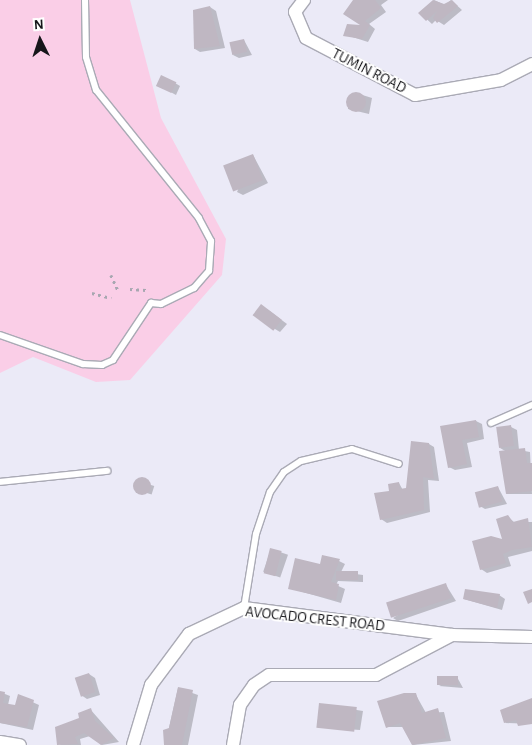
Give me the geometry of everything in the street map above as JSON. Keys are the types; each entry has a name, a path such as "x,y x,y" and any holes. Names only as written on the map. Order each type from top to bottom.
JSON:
{"street":[{"name":"TUMIN ROAD","path":"304,0 295,12 306,38 415,95 501,80 532,64"},
{"name":"AVOCADO CREST ROAD","path":"133,745 151,685 189,634 244,608 452,635 532,637"},
{"path":"233,745 240,706 262,678 280,672 376,675 452,635"},
{"path":"0,742 20,745"}],"lane":[{"path":"0,335 83,364 102,365 113,360 151,303 161,304 194,288 209,271 211,241 199,218 96,90 86,57 85,0"},
{"path":"491,423 532,405"},
{"path":"244,608 256,534 270,492 284,472 301,462 352,449 399,464"},
{"path":"0,482 107,471"}],"path":[{"path":"111,275 118,290"},
{"path":"130,289 146,290"},
{"path":"92,293 111,298"}],"shaded area":[{"path":"0,0 130,0 161,118 226,239 222,275 130,380 96,382 33,357 0,373"}],"building":[{"path":"353,0 375,0 381,8 365,21 370,25 362,39 343,36 347,24 360,25 343,14"},
{"path":"433,0 444,4 452,0 458,6 437,23 433,18 437,11 426,21 418,13"},
{"path":"210,6 220,46 194,49 193,10"},
{"path":"244,39 247,52 232,55 229,42"},
{"path":"161,75 176,82 171,93 156,86"},
{"path":"356,92 363,95 366,102 363,109 356,112 349,109 346,102 349,95"},
{"path":"253,154 263,180 233,192 223,165"},
{"path":"261,304 282,320 273,331 253,315"},
{"path":"476,420 479,437 462,440 467,464 448,468 440,426"},
{"path":"511,425 514,446 499,448 496,427"},
{"path":"411,441 429,443 434,479 423,477 424,510 380,520 374,493 389,491 388,484 399,482 400,489 406,488"},
{"path":"525,448 527,463 532,463 532,491 506,494 499,451"},
{"path":"142,477 148,480 151,486 148,492 142,495 136,492 133,486 136,480"},
{"path":"498,486 502,501 479,508 475,492"},
{"path":"508,515 513,522 528,518 532,547 512,550 503,554 506,563 480,570 472,541 491,536 502,539 496,519"},
{"path":"270,548 282,551 275,576 264,573"},
{"path":"322,555 340,559 331,582 339,584 336,600 288,589 295,558 320,564"},
{"path":"336,571 358,571 358,580 336,580"},
{"path":"446,583 451,598 391,618 386,602"},
{"path":"465,589 500,594 497,608 463,599"},
{"path":"532,589 532,602 528,604 523,592"},
{"path":"89,673 95,692 81,697 75,678"},
{"path":"437,676 458,676 458,685 437,685"},
{"path":"178,687 193,690 182,745 164,745 163,730 169,728"},
{"path":"0,691 5,692 3,703 15,705 18,694 34,700 27,727 0,723"},
{"path":"404,693 416,693 422,713 438,708 446,738 412,745 400,723 386,728 377,701"},
{"path":"532,698 532,724 518,726 516,720 504,723 500,710"},
{"path":"319,703 357,707 354,732 316,728"},
{"path":"91,708 95,721 114,738 101,745 84,733 75,737 78,744 57,745 55,727 79,718 78,713"}]}
